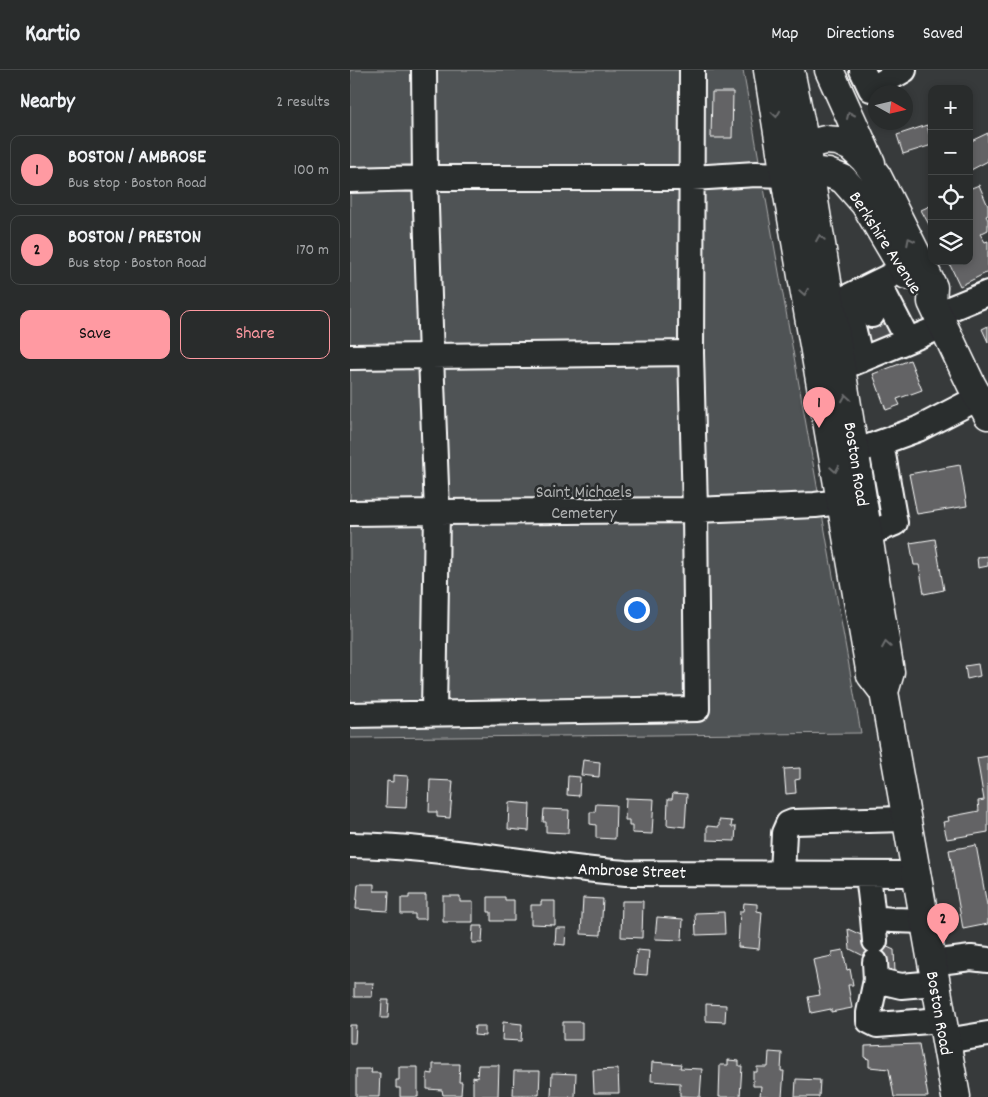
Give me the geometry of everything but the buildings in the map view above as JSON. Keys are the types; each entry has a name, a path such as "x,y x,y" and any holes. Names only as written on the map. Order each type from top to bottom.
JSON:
{"main road":[{"path":"768,70 795,162"},
{"path":"790,70 795,162"},
{"path":"829,70 877,176"},
{"name":"Berkshire Avenue","path":"795,162 825,140 838,141 852,147 864,159 877,176 933,287 937,314 983,407"},
{"name":"Berkshire Avenue","path":"795,162 843,179 865,204 918,296 937,314"},
{"name":"Boston Road","path":"795,162 854,294 851,364 855,452 890,672 884,692 905,819 956,1097"},
{"name":"Boston Road","path":"795,162 840,502 871,676 884,692"}],"street":[{"path":"424,70 425,178 437,512 434,713"},
{"path":"350,715 697,709 691,353 692,70"},
{"path":"862,70 871,89 904,70"},
{"path":"350,180 425,178 692,178 756,174 795,162"},
{"path":"854,294 904,270"},
{"path":"851,364 882,344 908,340 937,314 988,293"},
{"path":"854,294 872,315"},
{"path":"854,294 908,340"},
{"path":"350,358 691,353"},
{"path":"855,452 983,407"},
{"path":"868,534 895,523 881,443"},
{"path":"350,513 695,510 815,505 840,502"},
{"path":"782,873 784,833 788,824 794,822 905,819"},
{"name":"Ambrose Street","path":"350,845 424,849 578,869 618,872 915,874"},
{"path":"868,874 875,961 869,1021 877,1025 988,1034"},
{"path":"873,918 925,921"},
{"path":"875,961 901,986 970,958 988,960"}],"green space":[{"name":"Saint Michaels Cemetery","path":"350,70 743,70 861,733 350,738"}],"tunnel":[{"path":"872,315 880,339"}],"place":[{"name":"BOSTON / AMBROSE","path":"819,428"},
{"name":"BOSTON / PRESTON","path":"943,944"}]}
